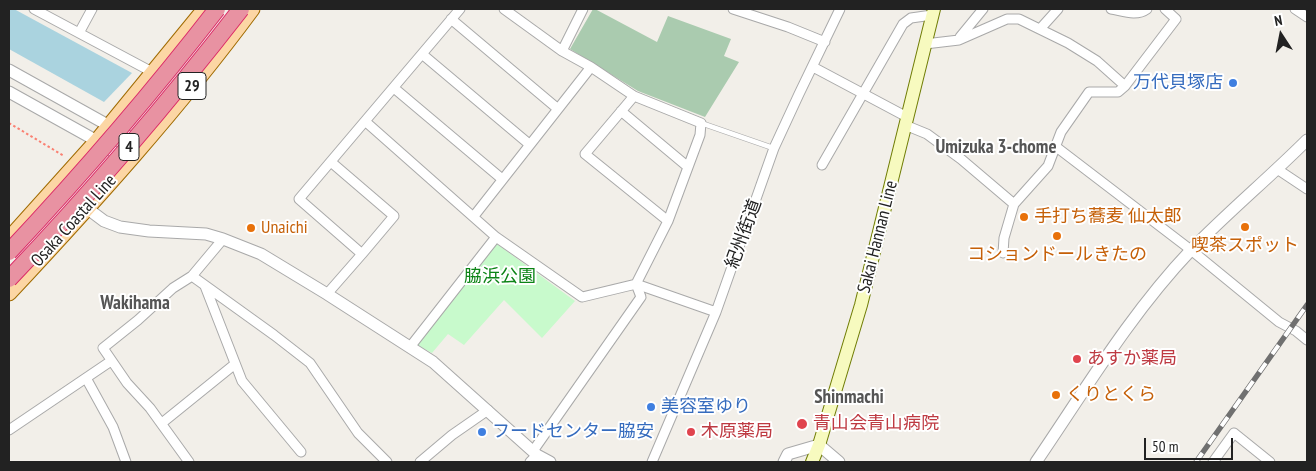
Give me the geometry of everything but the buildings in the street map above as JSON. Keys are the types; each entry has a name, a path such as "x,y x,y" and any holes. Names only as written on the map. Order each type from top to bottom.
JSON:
{"highway":[{"name":"4","path":"9,252 111,138 181,56 217,9"},
{"name":"4","path":"9,279 60,226 126,150 241,9"}],"main road":[{"name":"Osaka Coastal Line","path":"9,239 110,126 205,9"},
{"name":"Osaka Coastal Line","path":"9,293 88,209 188,91 252,9"},
{"name":"Sakai Hannan Line","path":"812,462 819,445 861,305 933,12"}],"street":[{"path":"34,9 154,73"},
{"path":"79,33 92,9"},
{"path":"362,254 299,199 460,9"},
{"path":"504,9 562,50 634,96 702,123 700,135 668,221 636,284 641,297 534,456"},
{"path":"562,50 584,9"},
{"path":"733,9 788,27 824,42"},
{"name":"紀州街道","path":"652,462 716,312 774,148 840,9"},
{"path":"959,40 983,9"},
{"path":"1040,29 1058,9"},
{"path":"1112,9 1134,14 1147,9"},
{"path":"1003,253 1004,238 1014,204 1048,166 1061,132 1089,92 1118,92 1125,86 1176,19 1165,9"},
{"path":"1295,9 1307,18"},
{"path":"822,165 903,24 911,18 933,12"},
{"path":"452,19 558,109"},
{"path":"925,44 959,40 1007,19 1019,20 1068,43 1097,61 1125,86"},
{"path":"422,54 530,144"},
{"path":"474,216 591,67"},
{"path":"813,67 862,93 927,134 962,159 1014,204"},
{"path":"9,70 142,144"},
{"path":"394,88 502,179"},
{"path":"9,92 97,141 128,161"},
{"path":"634,96 585,154 668,221"},
{"path":"621,111 688,167"},
{"path":"366,122 496,237 582,297 636,284 716,312"},
{"path":"1036,462 1139,312 1191,250 1307,140"},
{"path":"1055,146 1191,250 1279,322 1296,331 1307,340"},
{"path":"327,294 394,216 331,162"},
{"path":"1277,169 1307,189"},
{"path":"88,209 104,221 120,227 149,231 206,234 261,254 433,362 488,410 534,456 550,462"},
{"path":"410,347 496,237"},
{"path":"189,462 162,423 127,383 103,348 138,320 173,288 192,276 223,239"},
{"path":"192,276 310,364 358,433 387,462"},
{"path":"205,285 242,381 301,452"},
{"path":"9,430 111,361"},
{"path":"162,423 236,364"},
{"path":"86,378 113,427 126,462"},
{"path":"420,462 452,435 488,410"},
{"path":"1213,462 1234,433 1270,462"},
{"path":"784,462 788,454 819,445 839,462"}],"lane":[{"path":"702,123 774,148"}],"path":[{"path":"9,122 68,158"}],"green space":[{"path":"593,9 657,42 668,16 731,39 724,56 739,62 705,117 638,91 570,49"},
{"name":"脇浜公園","path":"497,244 575,301 542,338 504,300 464,345 448,334 432,353 417,345"}],"water":[{"path":"9,9 14,9 132,73 104,102 9,49"}],"railway":[{"path":"1196,462 1307,305"}],"place":[{"name":"万代貝塚店","path":"1233,83"},
{"name":"手打ち蕎麦 仙太郎","path":"1024,217"},
{"name":"喫茶スポット","path":"1245,227"},
{"name":"Unaichi","path":"251,228"},
{"name":"コションドールきたの","path":"1057,236"},
{"name":"あすか薬局","path":"1077,359"},
{"name":"くりとくら","path":"1056,395"},
{"name":"美容室ゆり","path":"651,407"},
{"name":"青山会青山病院","path":"802,424"},
{"name":"フードセンター脇安","path":"482,432"},
{"name":"木原薬局","path":"691,432"}],"district":[{"name":"Umizuka 3-chome","path":"996,148"},
{"name":"Wakihama","path":"135,304"},
{"name":"Shinmachi","path":"849,398"}]}
